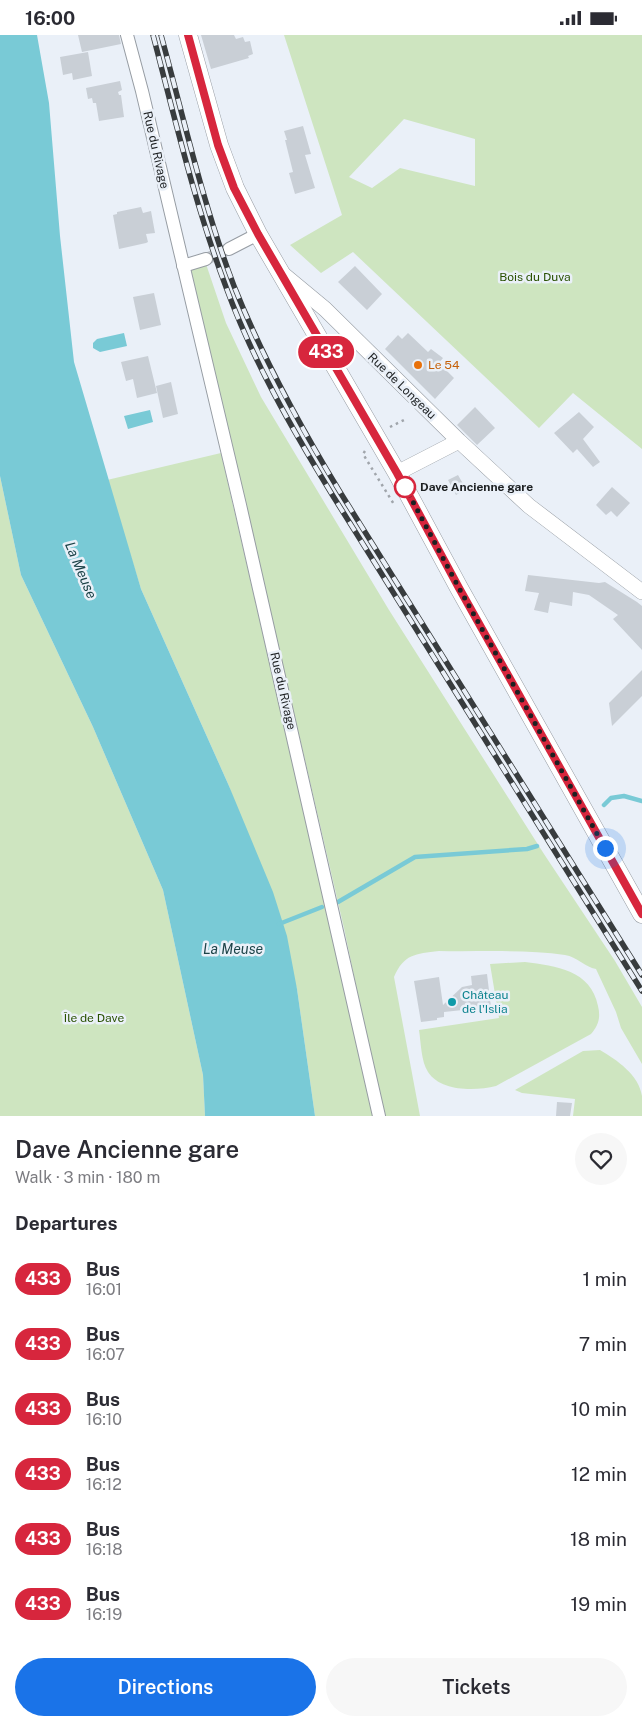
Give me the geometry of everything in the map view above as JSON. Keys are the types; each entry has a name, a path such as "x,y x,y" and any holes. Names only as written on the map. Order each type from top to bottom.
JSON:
{"main road":[{"path":"188,35 218,145 234,188 279,271 397,473 464,597 642,914"}],"street":[{"name":"Rue du Rivage","path":"127,35 142,91 332,903 379,1116"},
{"path":"229,249 258,234"},
{"path":"183,266 206,259"},
{"name":"Rue de Longeau","path":"279,271 325,309 459,441 529,506 642,592"},
{"path":"397,473 459,441"}],"green space":[{"name":"Bois du Duva","path":"284,35 642,35 642,449 573,393 539,428 353,252 321,273 290,245 342,215","holes":["404,119 475,139 475,186 400,168 372,188 349,177"]},
{"path":"206,264 226,323 261,397 389,610 544,854 615,961 642,1007 642,1064 621,1028 616,1012 596,969 569,956 550,953 439,951 417,954 406,959 394,977 420,1116 383,1116 344,928 191,270"},
{"path":"221,453 374,1116 315,1116 297,989 229,786 141,589 107,480"},
{"name":"Île de Dave","path":"0,476 21,575 93,727 163,890 203,1075 205,1116 0,1116"},
{"path":"525,962 560,968 580,977 588,984 594,994 599,1010 597,1025 591,1034 496,1086 479,1089 450,1087 434,1079 424,1063 419,1030 499,1018 490,964"},
{"path":"600,1050 620,1063 637,1081 642,1096 642,1116 573,1116 575,1099 522,1093 515,1090 583,1051"}],"water":[{"name":"La Meuse","path":"0,35 37,35 49,103 60,236 74,362 141,589 229,786 273,892 287,936 297,989 315,1116 205,1116 203,1075 163,890 93,727 21,575 0,476"},
{"path":"124,333 127,346 100,352 93,348 93,343 97,339"},
{"path":"150,410 153,422 128,429 124,416"}],"building":[{"path":"78,35 119,35 121,44 82,52"},
{"path":"201,35 234,35 236,39 243,37 245,42 250,41 253,54 248,56 249,58 211,69"},
{"path":"88,52 92,76 73,80 72,73 63,75 60,57"},
{"path":"120,81 122,90 118,92 121,95 124,117 99,121 96,103 93,103 92,98 88,99 86,88"},
{"path":"303,126 311,154 305,155 315,188 295,194 289,173 293,172 284,131"},
{"path":"141,207 143,213 151,211 155,233 146,234 148,242 146,243 119,249 113,215 117,214 117,212"},
{"path":"355,266 382,294 367,310 338,282"},
{"path":"154,293 161,325 140,330 133,297"},
{"path":"408,333 428,352 431,349 443,358 439,363 454,378 435,399 385,349 398,335 402,339"},
{"path":"148,356 157,393 137,398 133,379 126,381 121,362"},
{"path":"171,382 178,414 163,418 156,386"},
{"path":"475,407 495,428 477,445 457,425"},
{"path":"579,412 594,427 583,439 600,462 593,467 577,449 573,453 554,433"},
{"path":"458,475 466,489 456,495 448,480"},
{"path":"612,487 630,503 617,517 611,511 606,515 596,505"},
{"path":"528,575 599,583 605,582 637,602 642,606 642,650 613,619 618,615 589,595 573,592 572,606 550,602 548,613 534,610 539,593 525,591"},
{"path":"642,670 642,696 612,726 609,703"},
{"name":"Château de l'Islia","path":"487,974 491,1007 444,1012 444,1017 421,1022 414,981 439,977 443,1005 462,987 472,985 471,976"},
{"path":"557,1102 572,1103 570,1116 556,1116"}],"waterway":[{"path":"604,805 611,798 624,796 642,801"},
{"path":"338,902 415,857 527,849 537,846"},
{"path":"279,924 322,907"}],"tunnel":[{"path":"206,259 229,249"}],"railway":[{"path":"153,35 186,162 215,256 248,341 274,394 333,496 642,991"},
{"path":"161,35 194,162 223,255 245,313 283,392 340,492 642,975"}],"bus line":[{"name":"433","path":"188,35 218,145 234,188 279,271 397,473 459,588 642,914"}],"place":[{"name":"Le 54","path":"418,365"},
{"name":"Dave Ancienne gare","path":"405,487"},
{"name":"Château de l'Islia","path":"452,1002"}],"route":[{"path":"405,487 459,588 605,848"}]}
